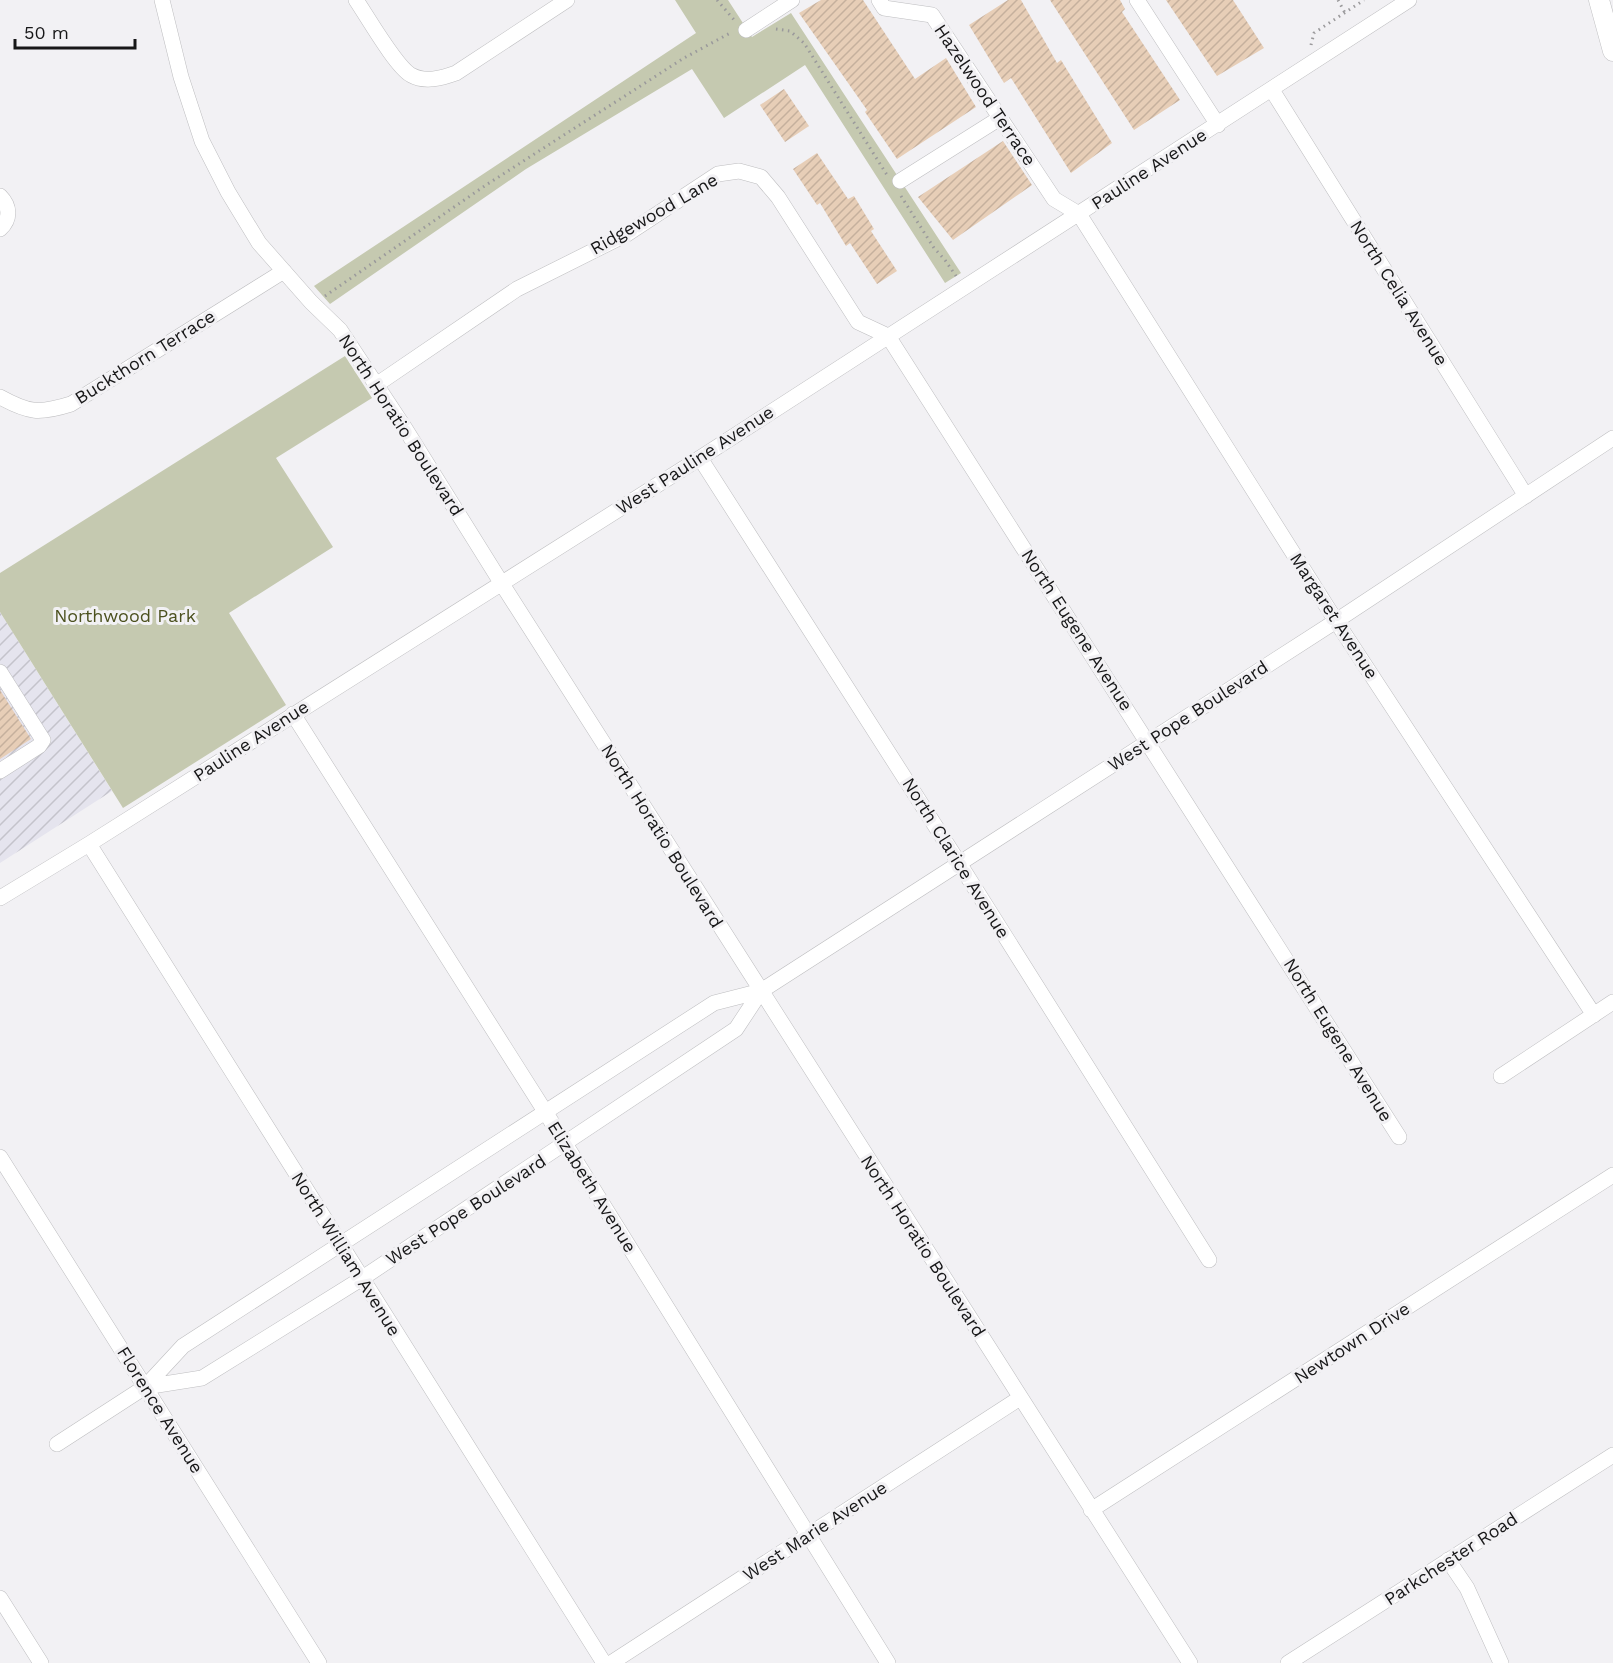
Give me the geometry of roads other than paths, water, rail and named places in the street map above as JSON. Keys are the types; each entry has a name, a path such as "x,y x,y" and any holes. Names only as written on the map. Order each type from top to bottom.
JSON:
{"main road":[{"path":"1599,0 1613,51"}],"street":[{"name":"North Horatio Boulevard","path":"162,0 181,77 202,141 228,192 259,243 340,330 406,430 760,991 1190,1663"},
{"path":"356,0 400,65 410,75 438,79 456,73 567,0"},
{"path":"744,30 792,0"},
{"name":"Hazelwood Terrace","path":"879,0 884,8 932,15 1054,199 1079,214"},
{"path":"1137,0 1218,124"},
{"name":"Pauline Avenue","path":"888,336 1409,0"},
{"name":"North Celia Avenue","path":"1272,90 1526,496"},
{"path":"896,183 1000,118"},
{"name":"Ridgewood Lane","path":"376,385 517,289 627,234 717,174 740,171 761,177 778,196 858,322 888,336"},
{"path":"0,196 9,213 0,229"},
{"name":"Margaret Avenue","path":"1079,214 1336,621 1594,1015"},
{"name":"Buckthorn Terrace","path":"0,397 20,408 46,412 71,404 284,271"},
{"name":"West Pauline Avenue","path":"502,584 888,336"},
{"name":"North Eugene Avenue","path":"888,336 1400,1137"},
{"name":"West Pope Boulevard","path":"57,1444 145,1387 183,1346 339,1245 714,1003 760,991 1336,621 1613,438"},
{"name":"North Clarice Avenue","path":"700,458 960,863 1209,1260"},
{"name":"Pauline Avenue","path":"0,898 502,584"},
{"path":"0,672 43,740 39,746 0,771"},
{"name":"Elizabeth Avenue","path":"293,714 546,1113 888,1663"},
{"name":"North William Avenue","path":"89,844 339,1245 604,1663"},
{"name":"West Pope Boulevard","path":"145,1387 202,1378 361,1279 736,1029 760,991"},
{"path":"1501,1076 1613,1002"},
{"name":"Florence Avenue","path":"0,1157 319,1663"},
{"name":"Newtown Drive","path":"1092,1510 1613,1175"},
{"name":"West Marie Avenue","path":"611,1663 1020,1398"},
{"name":"Parkchester Road","path":"1288,1663 1613,1455"},
{"path":"1448,1560 1467,1588 1501,1663"},
{"path":"0,1599 41,1663"}],"park label":[{"name":"Northwood Park","path":"125,616"}]}
